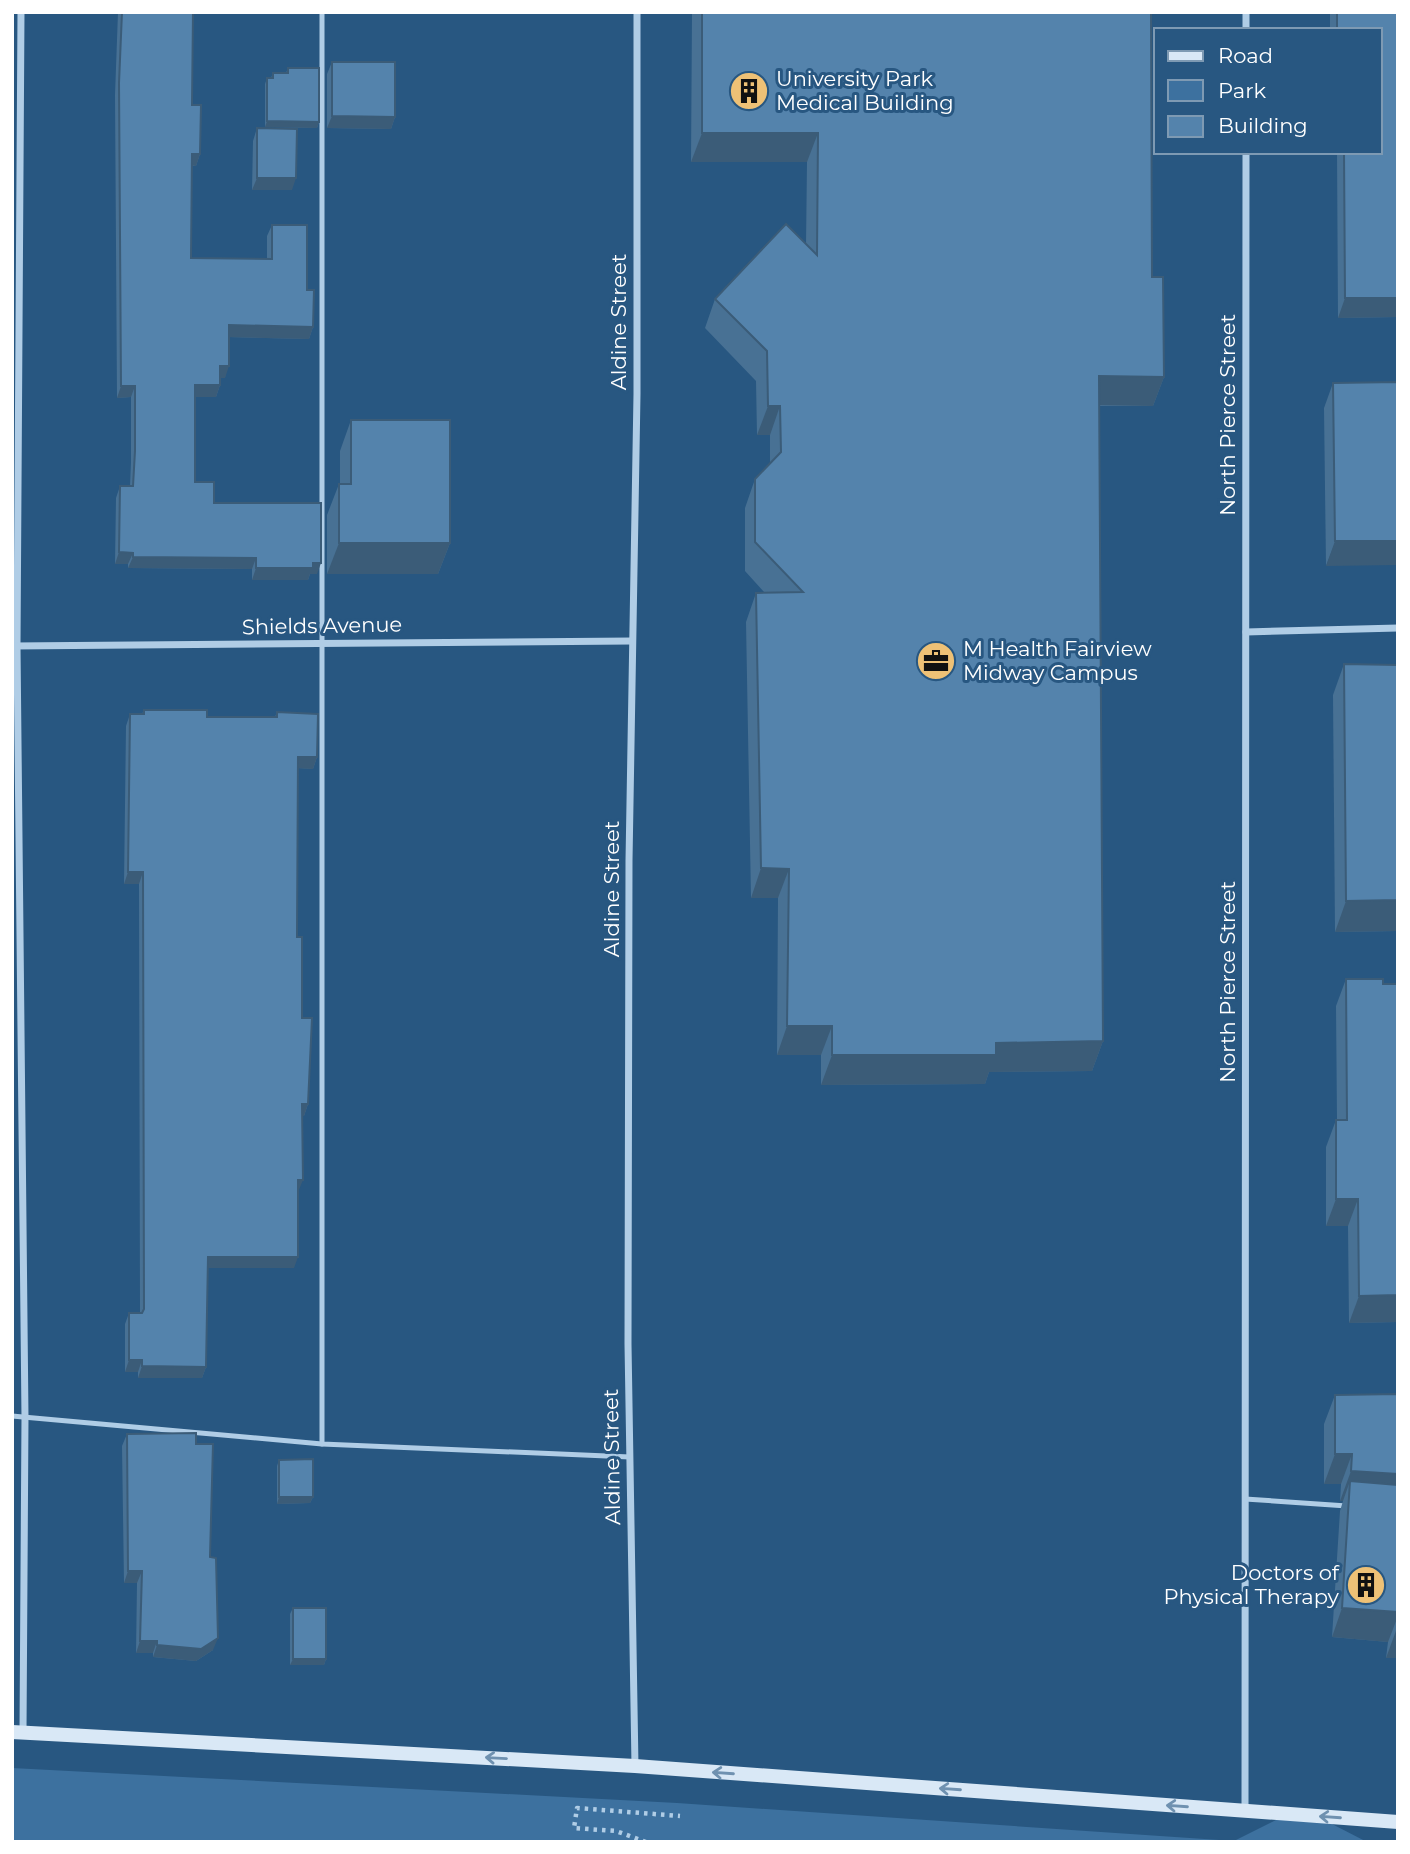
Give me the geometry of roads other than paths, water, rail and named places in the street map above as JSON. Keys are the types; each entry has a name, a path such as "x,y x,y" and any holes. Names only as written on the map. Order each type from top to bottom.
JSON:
{"street":[{"path":"21,12 15,646 25,1417 18,1732 635,1766 1398,1822"},
{"name":"Aldine Street","path":"635,1766 630,1457 637,12"},
{"name":"North Pierce Street","path":"1245,1811 1246,154"},
{"path":"1246,632 1398,628"},
{"name":"Shields Avenue","path":"15,646 632,641"}],"lane":[{"path":"322,12 322,1444"},
{"path":"12,1416 322,1444 630,1457"},
{"path":"1245,1499 1361,1507"}],"place":[{"name":"University Park Medical Building","path":"749,91"},
{"name":"M Health Fairview Midway Campus","path":"936,661"},
{"name":"Doctors of Physical Therapy","path":"1366,1585"}]}
